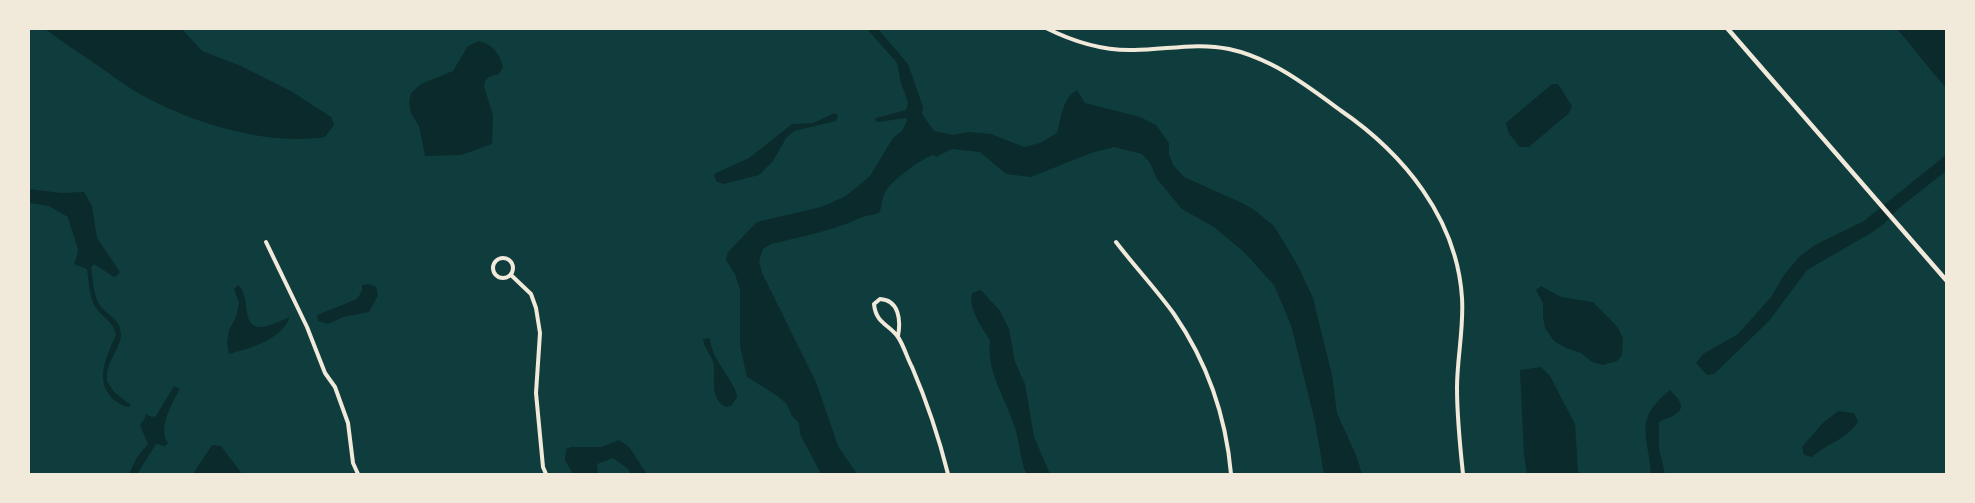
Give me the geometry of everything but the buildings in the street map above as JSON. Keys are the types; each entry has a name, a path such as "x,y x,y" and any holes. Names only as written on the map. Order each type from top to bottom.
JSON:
{"street":[{"path":"1047,28 1074,41 1101,48 1136,50 1211,47 1233,50 1255,57 1290,76 1345,113 1398,159 1425,192 1436,211 1453,251 1460,281 1463,315 1457,388 1463,474"},
{"path":"1727,28 1947,280"},
{"path":"266,242 307,327 325,373 335,387 348,423 353,463 358,474"},
{"path":"1116,242 1174,314 1198,354 1221,416 1231,474"},
{"path":"500,259 508,260 513,267 511,275 505,278 498,277 494,272 495,263 500,259"},
{"path":"511,275 531,294 536,308 540,333 536,393 543,467 546,474"},
{"path":"898,336 885,327 875,314 874,304 879,299 888,300 895,305 899,327 898,336 921,388 948,474"}],"water":[{"path":"45,29 182,29 202,51 241,66 291,91 331,117 334,125 325,137 302,139 254,135 206,123 160,105 140,94"},
{"path":"867,29 878,29 908,64 923,107 922,114 934,131 953,135 968,132 991,134 1024,147 1040,143 1057,133 1066,103 1072,93 1077,90 1085,103 1140,117 1156,125 1169,143 1169,154 1173,165 1184,177 1242,203 1274,226 1297,264 1313,298 1332,375 1337,413 1362,474 1324,474 1315,422 1291,325 1274,285 1244,252 1214,227 1182,209 1157,179 1150,163 1142,154 1114,147 1091,153 1031,177 1006,174 980,152 952,149 936,157 933,155 928,157 896,180 885,192 880,212 826,230 771,244 763,249 759,261 762,273 816,382 838,446 857,474 821,474 800,434 799,423 792,416 786,403 747,377 740,346 740,290 735,274 726,260 728,252 757,222 821,207 846,196 870,176 893,138 902,131 907,121 906,118 878,122 875,120 906,110 908,102 897,63"},
{"path":"1897,29 1946,29 1946,88 1909,44"},
{"path":"479,41 495,50 503,67 499,74 485,81 484,87 493,115 492,144 461,155 425,156 419,126 411,113 409,103 411,93 421,84 453,71 468,46"},
{"path":"1552,84 1558,84 1572,106 1569,113 1529,147 1520,147 1509,134 1506,123"},
{"path":"834,113 838,115 836,121 794,131 786,138 773,161 759,175 723,184 716,181 714,174 749,158 792,124 813,123"},
{"path":"1946,155 1946,171 1899,208 1884,224 1807,270 1769,321 1714,374 1707,375 1696,363 1703,354 1738,334 1771,297 1784,275 1800,256 1815,245 1864,221"},
{"path":"29,189 61,193 84,192 92,206 97,238 120,272 114,277 94,264 91,267 97,300 118,323 121,333 119,344 108,367 107,381 114,392 131,405 129,407 112,398 104,383 104,367 116,335 113,327 94,304 87,269 74,264 78,250 68,217 49,206 29,203"},
{"path":"368,284 376,287 378,295 369,312 343,317 328,324 318,321 317,315 357,299 362,291 362,285"},
{"path":"238,285 244,296 248,317 255,326 262,327 290,317 279,332 264,342 229,354 227,343 229,330 236,317 239,303 234,289"},
{"path":"1541,286 1561,297 1593,302 1618,328 1623,338 1622,355 1617,361 1603,365 1592,362 1581,353 1554,341 1545,328 1543,303 1536,290"},
{"path":"981,290 1000,311 1009,329 1015,362 1025,384 1034,437 1050,474 1027,474 1024,469 1015,428 991,363 990,340 976,318 972,305 972,293"},
{"path":"710,338 717,359 736,392 737,397 731,406 725,407 720,403 715,392 713,362 703,339"},
{"path":"1541,367 1550,376 1575,424 1580,474 1527,474 1520,370"},
{"path":"174,386 180,389 165,423 164,431 168,443 165,446 156,444 137,474 129,474 137,457 148,444 140,425 145,414 156,416"},
{"path":"1670,390 1680,402 1681,407 1677,413 1659,422 1659,449 1665,474 1651,474 1646,438 1647,419 1658,401"},
{"path":"1838,411 1854,413 1858,422 1847,434 1812,457 1804,455 1802,447 1823,423"},
{"path":"619,440 629,447 647,474 631,474 627,468 613,458 597,464 598,474 573,474 565,460 566,449 571,447 601,447"},
{"path":"212,445 221,446 242,474 193,474"}]}
